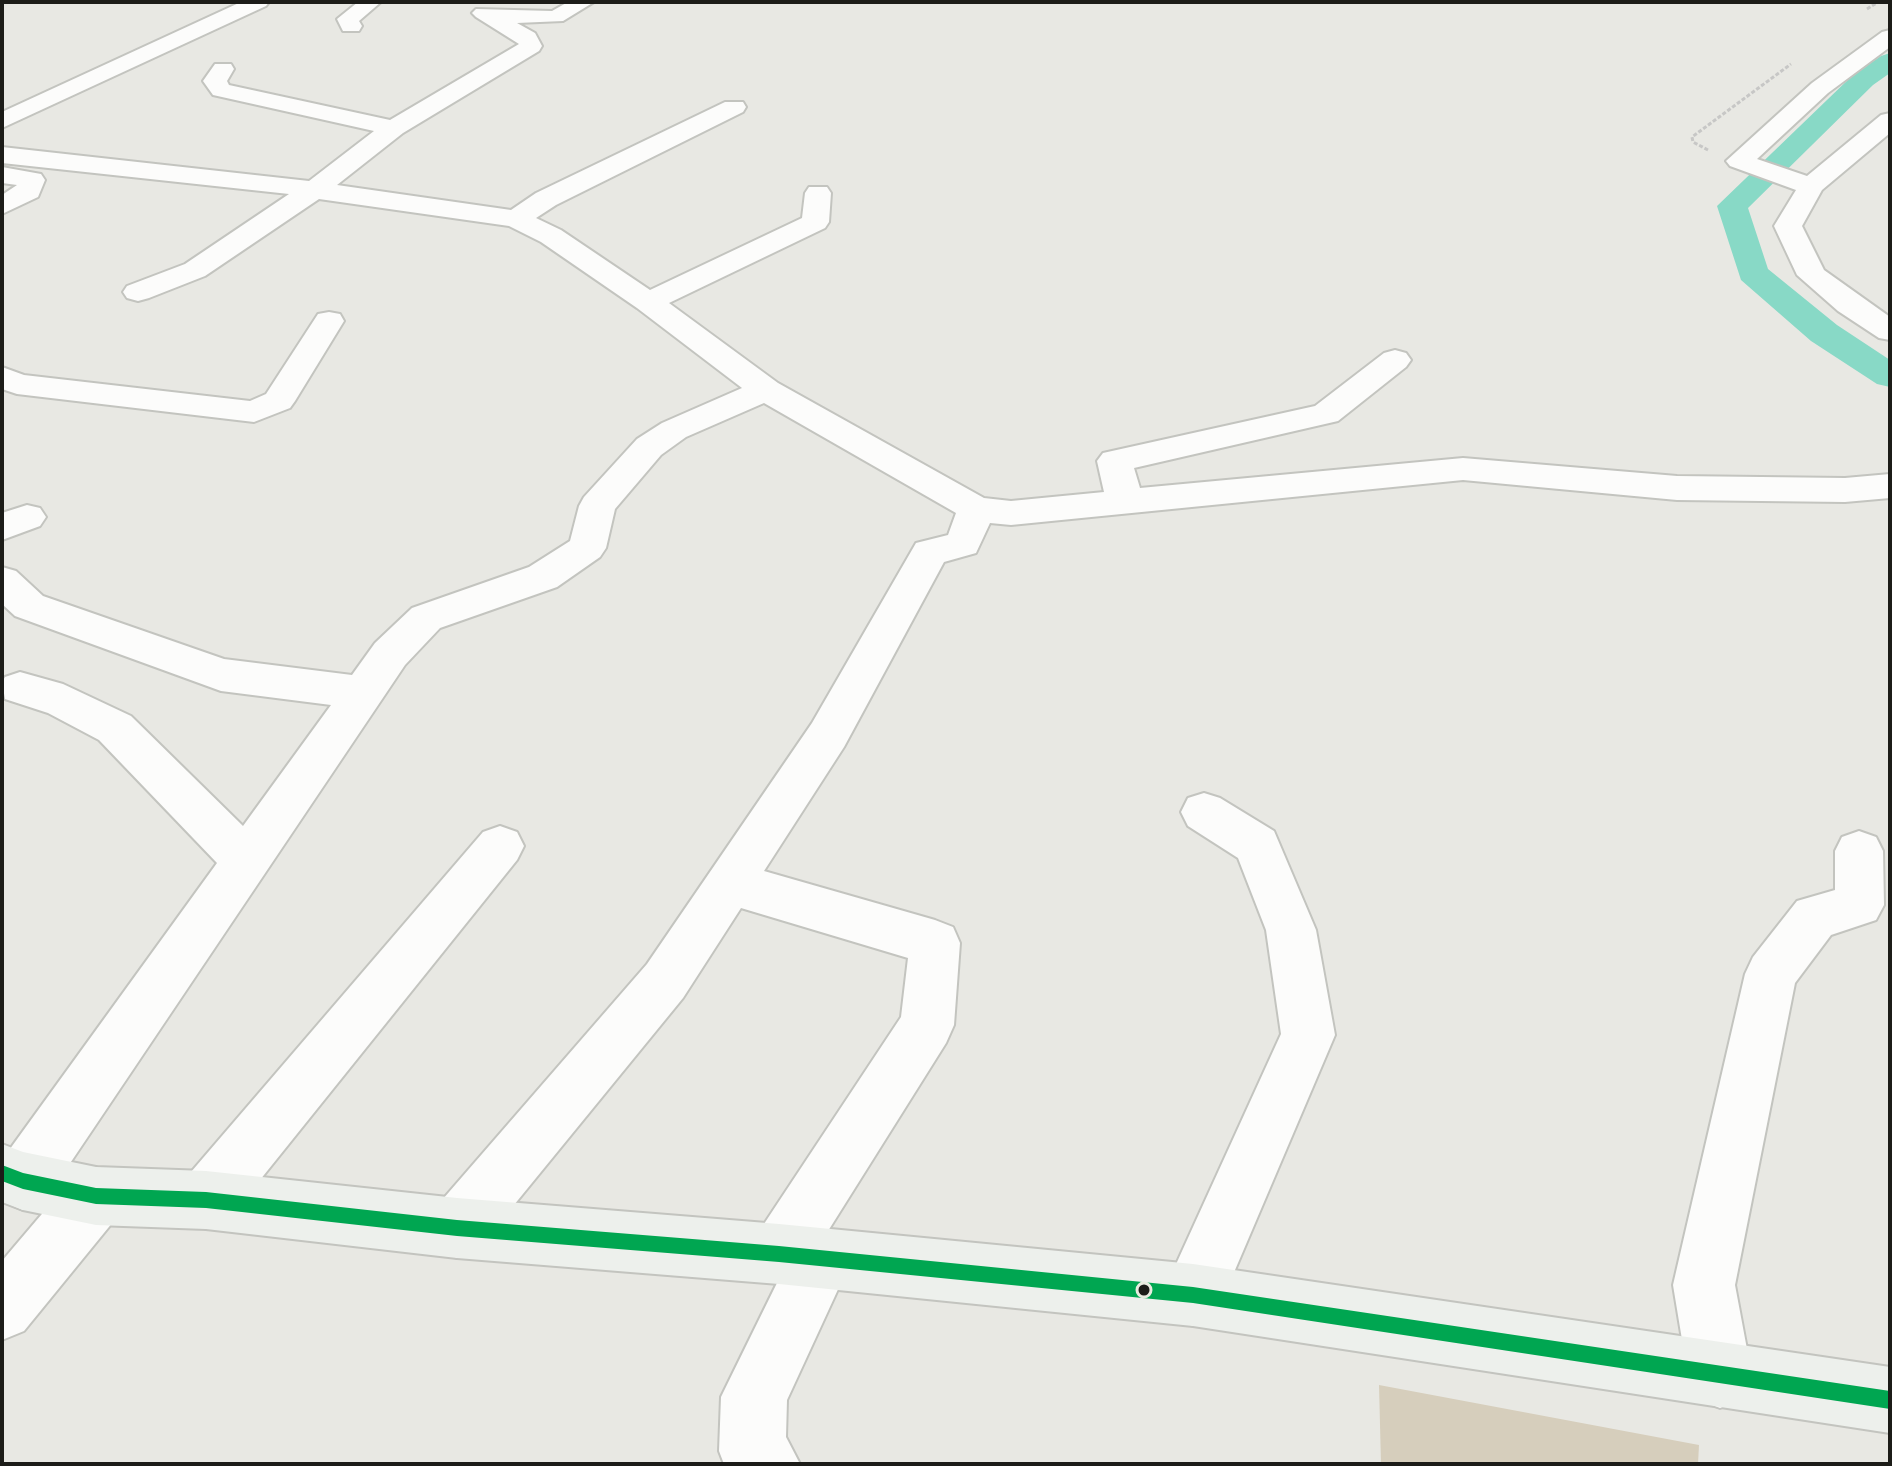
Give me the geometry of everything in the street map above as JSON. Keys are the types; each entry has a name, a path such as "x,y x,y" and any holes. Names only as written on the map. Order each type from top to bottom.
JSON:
{"main road":[{"path":"12,1177 96,1196 206,1200 457,1228 1193,1295 1890,1400"}],"street":[{"path":"2,121 259,2"},
{"path":"351,26 348,19 371,2"},
{"path":"495,10 556,17 584,2"},
{"path":"138,292 195,270 315,189 394,128 531,46 527,38 495,10"},
{"path":"1802,182 1739,161 1820,88 1890,37"},
{"path":"223,69 215,81 221,90 394,128"},
{"path":"516,219 546,199 734,107"},
{"path":"1890,120 1802,182 1788,226 1795,246 1812,275 1849,305 1890,331"},
{"path":"2,155 315,189 516,219 551,236 648,302 766,390 976,509 1011,513 1463,469 1677,488 1845,490 1890,486"},
{"path":"2,175 32,180 29,191 2,206"},
{"path":"648,302 815,222 818,193"},
{"path":"7,390 254,412 278,401 329,321"},
{"path":"1125,502 1115,461 1326,414 1395,360"},
{"path":"12,1177 247,863 390,654 426,618 543,577 587,548 597,506 649,447 674,430 766,390"},
{"path":"457,1228 665,981 828,735 930,552 963,544 976,509"},
{"path":"2,581 29,606 221,675 362,693"},
{"path":"20,688 63,701 115,728 193,804 247,863"},
{"path":"1193,1295 1308,1035 1291,930 1257,845 1204,812"},
{"path":"206,1200 500,846"},
{"path":"1720,1376 1704,1285 1771,974 1815,917 1859,905 1859,851"},
{"path":"730,883 935,943 927,1025 800,1257 754,1397 749,1460"},
{"path":"2,1309 96,1196"}],"building":[{"path":"1379,1385 1699,1445 1698,1464 1381,1464"}],"waterway":[{"path":"1890,61 1864,79 1732,206 1753,273 1824,333 1890,376"}],"transit line":[{"path":"2,1173 23,1181 96,1196 206,1200 457,1228 779,1254 1193,1295 1890,1400"}]}
